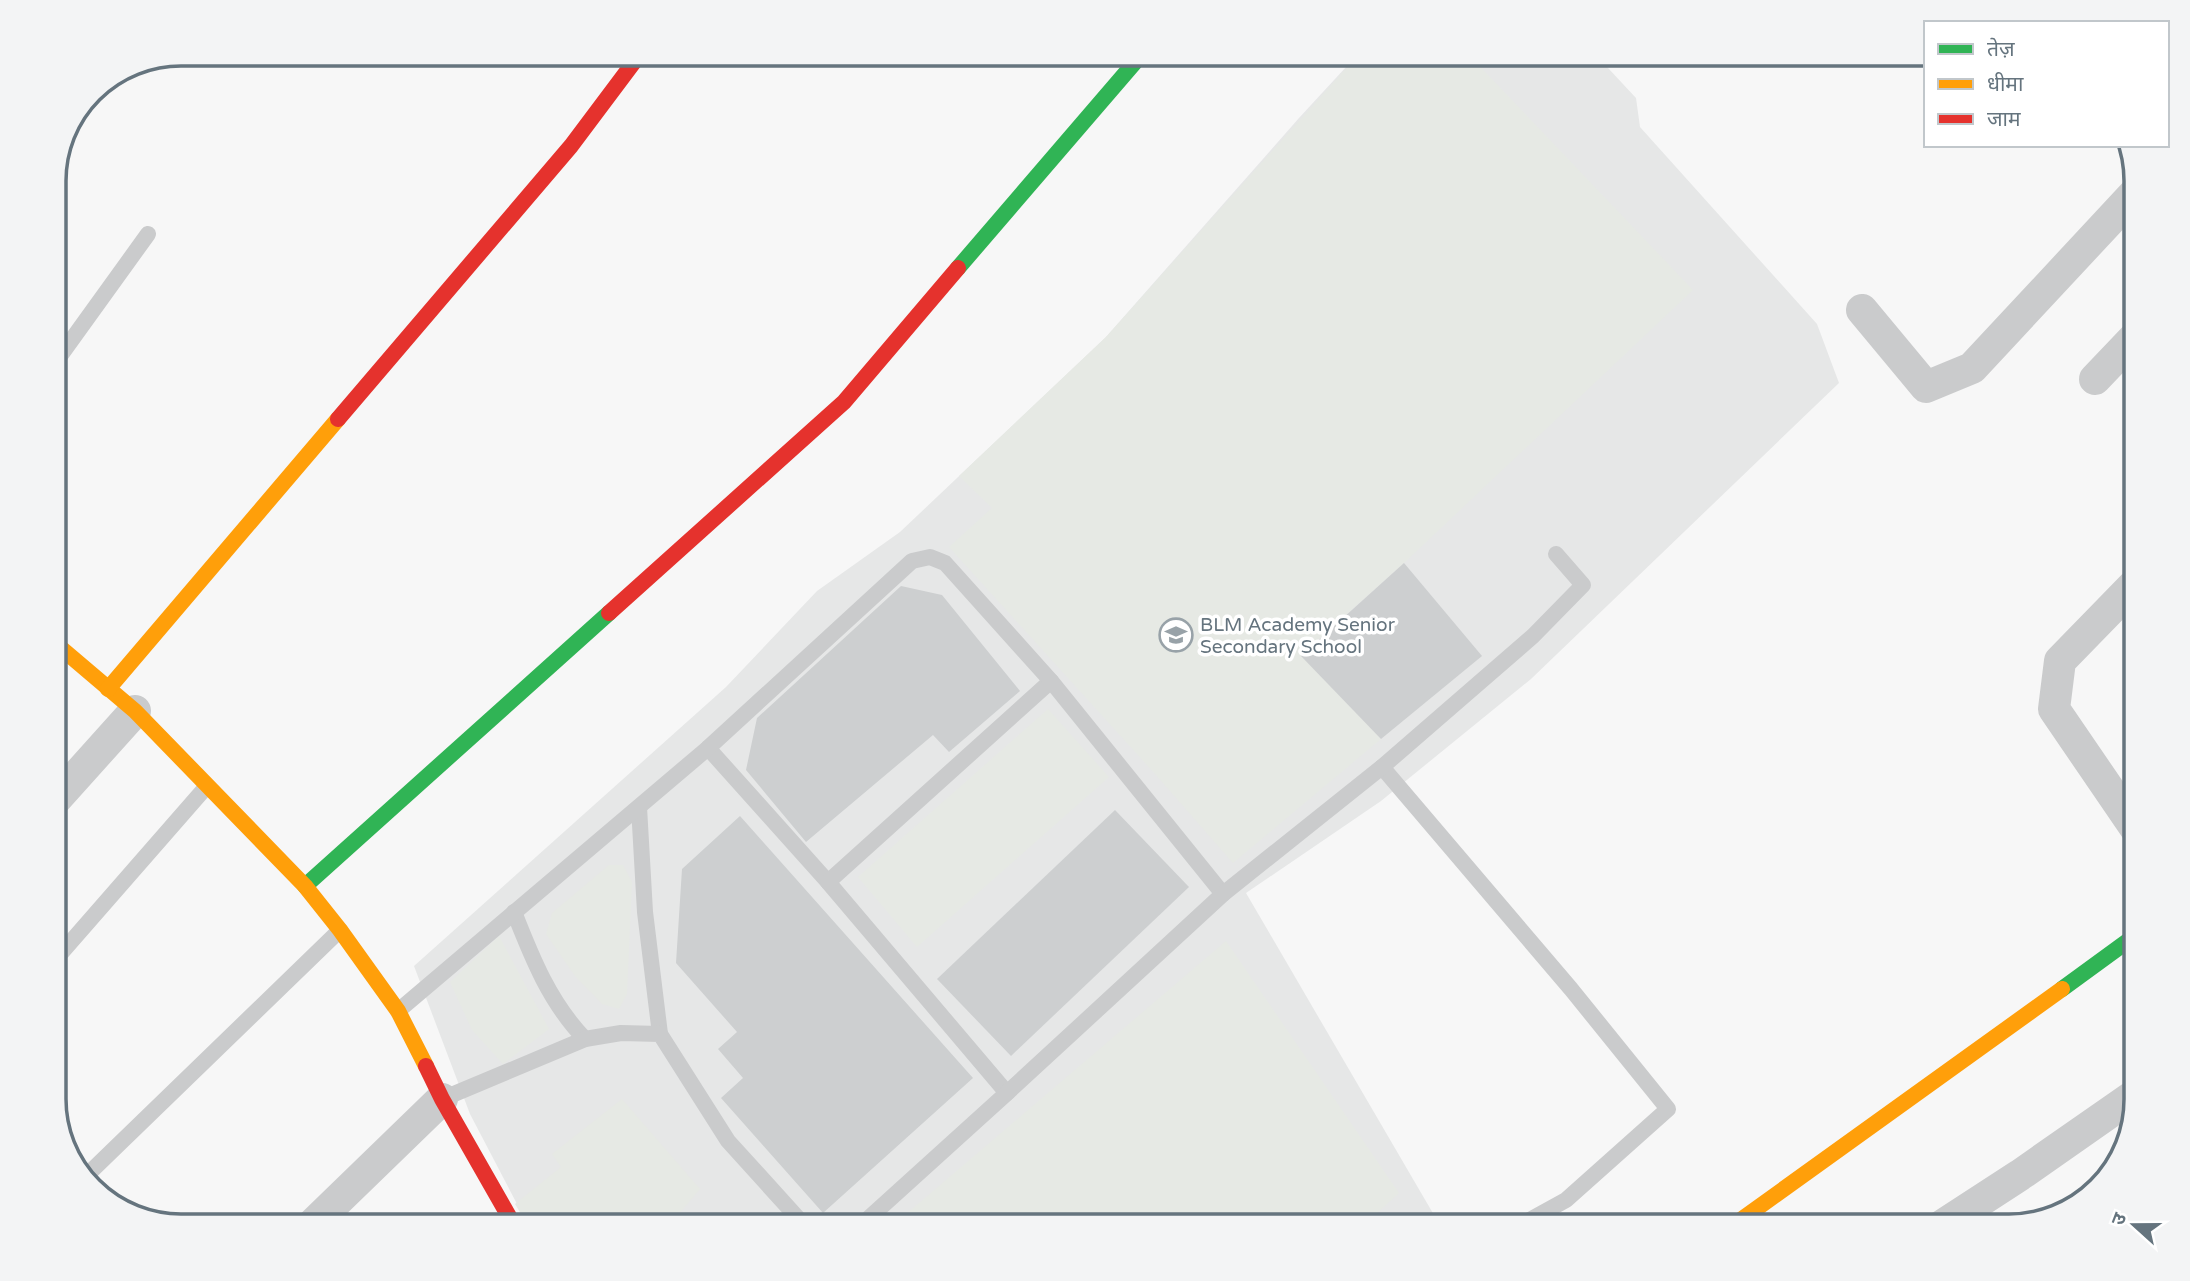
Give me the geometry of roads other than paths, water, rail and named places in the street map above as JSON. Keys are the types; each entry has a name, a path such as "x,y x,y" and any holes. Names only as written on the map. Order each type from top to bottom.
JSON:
{"street":[{"path":"108,689 571,146 631,66"},
{"path":"305,886 844,402 1132,66"},
{"path":"1862,310 1926,387 1972,368 2123,206"},
{"path":"2095,379 2123,349"},
{"path":"2123,596 2060,661 2054,709 2124,811"},
{"path":"67,654 135,711 305,886 340,930 398,1011 442,1099 508,1214"},
{"path":"67,786 135,711"},
{"path":"1749,1214 2124,943"},
{"path":"323,1214 442,1099"},
{"path":"1960,1214 2124,1102"}],"lane":[{"path":"67,345 148,234"},
{"path":"873,1214 1223,894 1382,767 1533,636 1583,585 1556,554"},
{"path":"398,1011 708,748 912,561 930,557 945,563 1051,681 1223,894"},
{"path":"828,882 1051,681"},
{"path":"708,748 828,882 1007,1093"},
{"path":"1382,767 1571,989 1668,1109 1566,1200 1541,1214"},
{"path":"67,945 207,786"},
{"path":"639,807 645,912 660,1034 728,1142 794,1214"},
{"path":"514,912 538,972 568,1021 585,1039"},
{"path":"92,1171 340,930"},
{"path":"442,1099 585,1039 621,1033 660,1034"}],"place":[{"name":"BLM Academy Senior Secondary School","path":"1176,635"}]}
